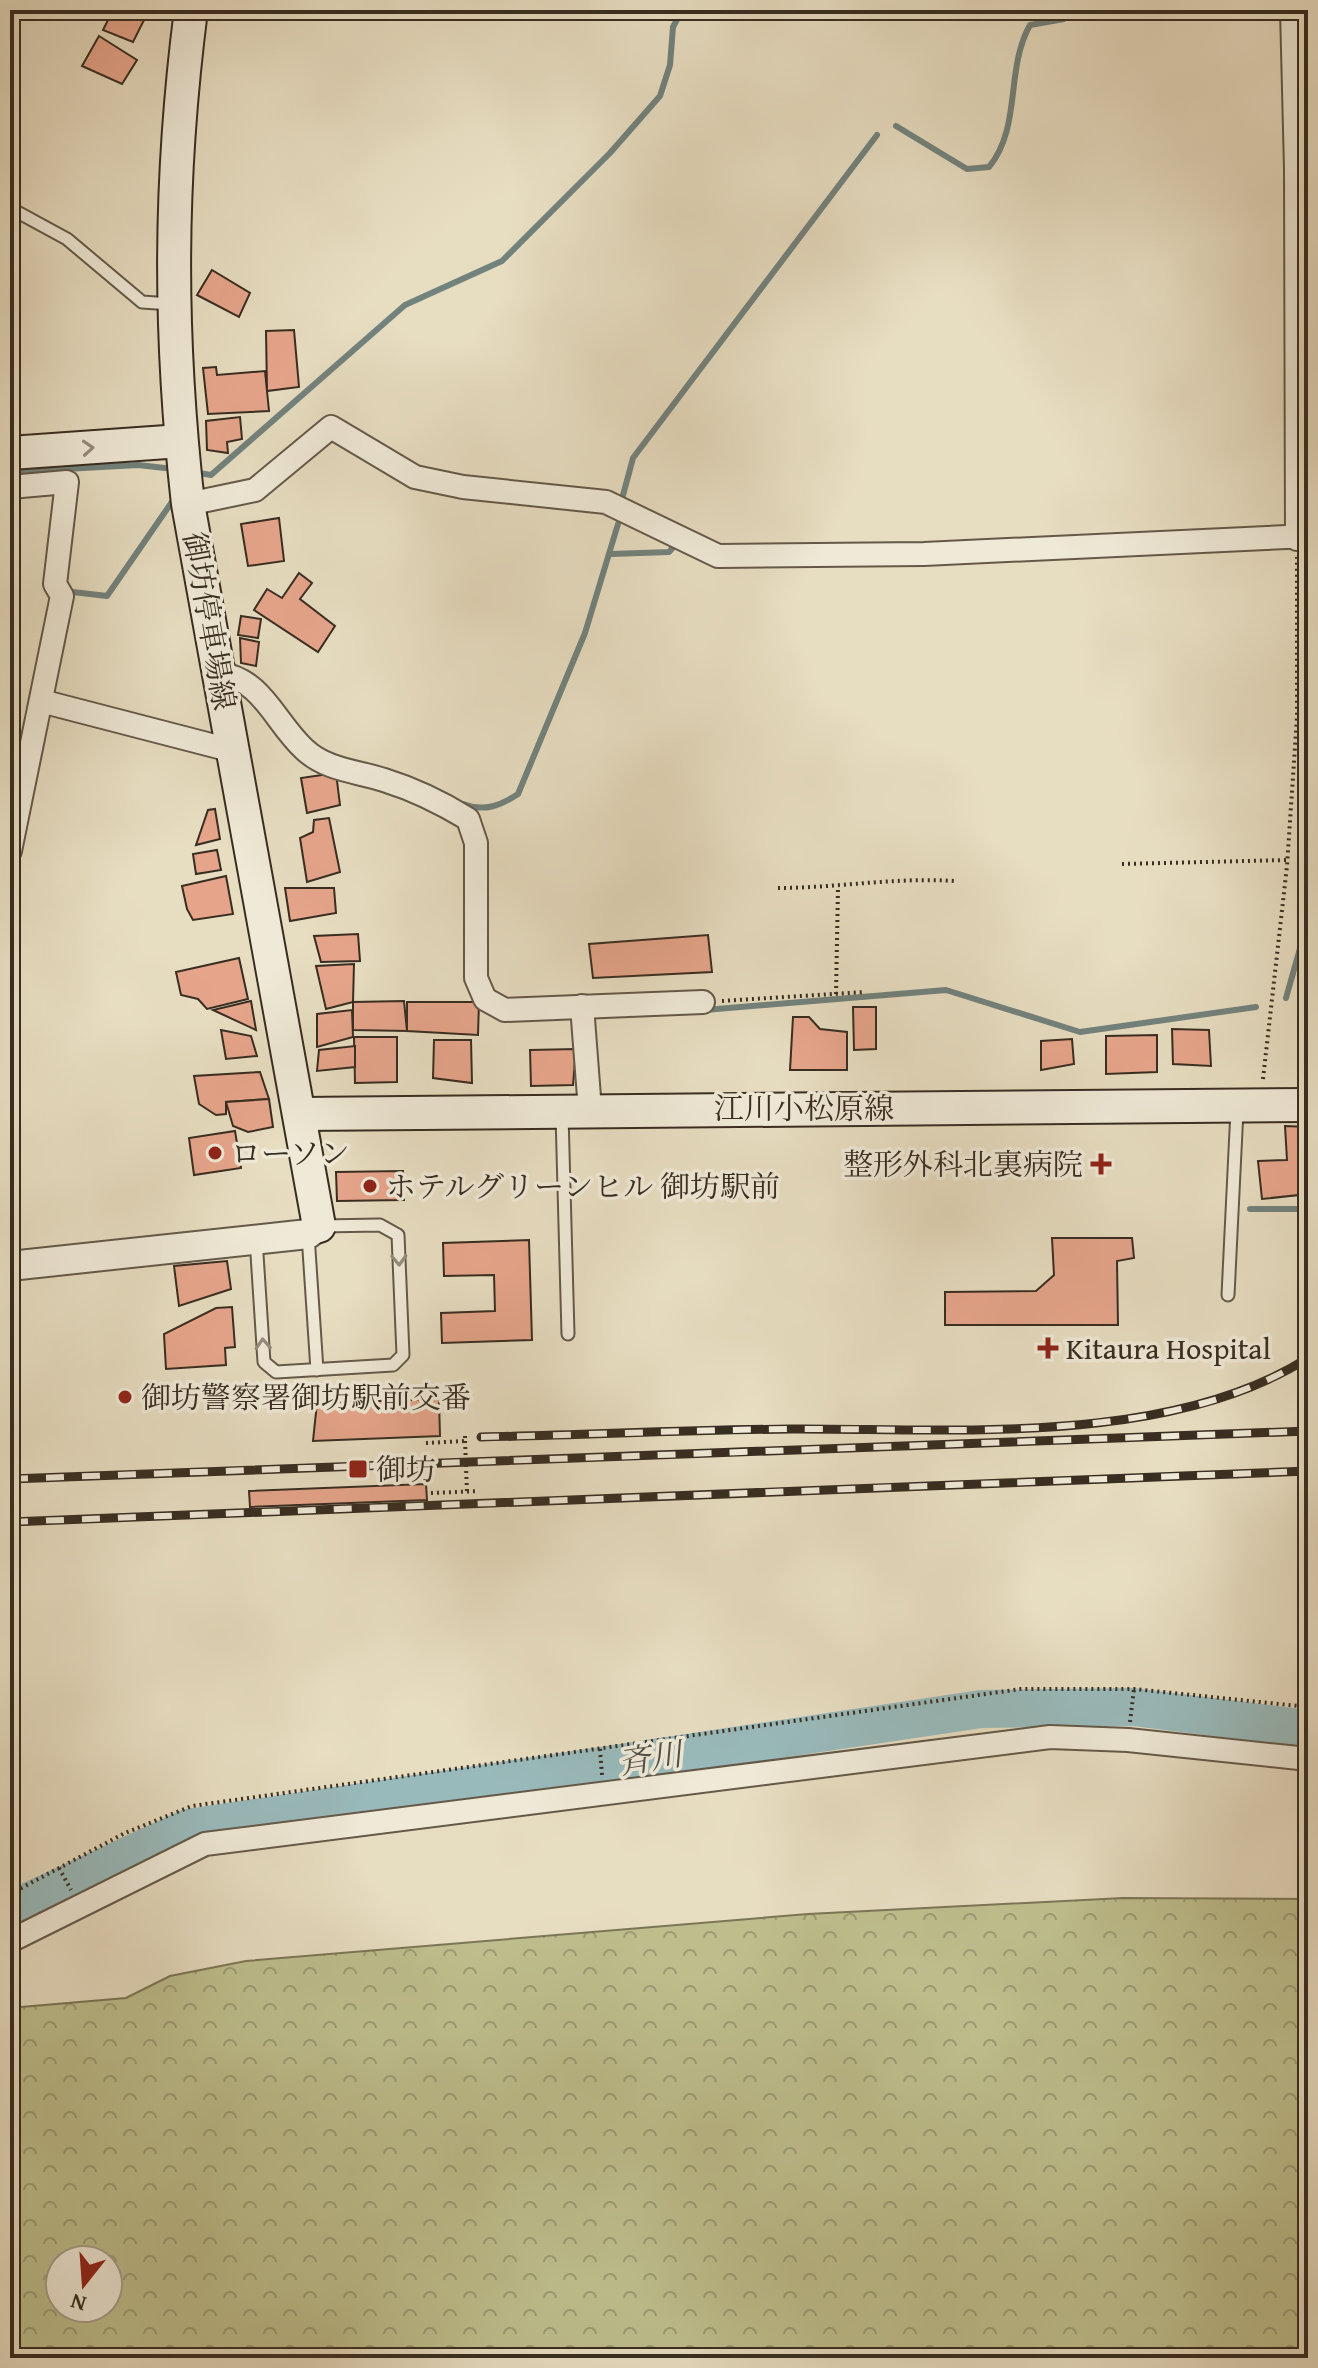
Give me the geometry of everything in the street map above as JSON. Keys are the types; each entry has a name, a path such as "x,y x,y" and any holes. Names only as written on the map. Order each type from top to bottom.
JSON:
{"main road":[{"name":"御坊停車場線","path":"191,10 181,86 172,224 172,304 181,441 188,504 300,1114 314,1230"},
{"path":"10,453 181,441"},
{"name":"江川小松原線","path":"300,1114 1308,1105"}],"street":[{"path":"188,504 255,490 331,427 415,477 463,487 606,502 718,556 924,554 1050,546 1302,538 1302,177 1292,10"},
{"path":"10,487 67,482 55,584 62,596 10,851"},
{"path":"219,673 237,676 257,690 304,750 330,766 385,780 444,804 468,819 476,843 476,978 485,999 505,1010 703,1002"},
{"path":"41,701 234,751"},
{"path":"576,1110 582,1006"},
{"path":"10,1266 314,1230"},
{"path":"10,1941 205,1844 1050,1737 1128,1740 1308,1759"}],"lane":[{"path":"10,208 67,239 142,302 172,304"},
{"path":"1228,1295 1249,1105"},
{"path":"568,1334 576,1110"},
{"path":"256,1239 264,1362 276,1372 317,1370 393,1365 403,1355 398,1235 380,1225 314,1230 317,1370"}],"path":[{"path":"1249,1105 1287,860 1297,717 1302,538"},
{"path":"1122,864 1287,860"},
{"path":"778,888 838,888 914,878 954,881"},
{"path":"836,994 838,888"},
{"path":"703,1002 864,992"},
{"path":"465,1433 467,1492"},
{"path":"426,1443 465,1441"},
{"path":"431,1493 479,1491"},
{"path":"10,1894 125,1833 192,1806 1021,1689 1134,1689 1308,1707"},
{"path":"1129,1728 1134,1689"}],"green space":[{"path":"1123,1898 1308,1899 1308,2358 10,2358 10,2008 126,1998 170,1976 246,1961 808,1914"}],"building":[{"path":"113,10 149,10 133,42 103,30"},
{"path":"99,36 137,60 122,84 82,66"},
{"path":"212,270 250,293 239,317 197,295"},
{"path":"294,330 299,387 267,391 266,331"},
{"path":"216,367 217,375 265,371 269,411 208,414 203,368"},
{"path":"240,417 242,439 227,442 228,453 207,450 206,421"},
{"path":"279,518 284,561 248,566 241,524"},
{"path":"299,573 312,583 300,599 335,626 318,652 254,610 267,589 282,598"},
{"path":"241,616 261,619 258,638 238,635"},
{"path":"240,638 259,642 256,666 241,663"},
{"path":"336,773 340,805 307,813 301,778"},
{"path":"215,809 220,839 196,845 208,810"},
{"path":"329,818 340,872 307,882 300,838 313,832 314,820"},
{"path":"217,850 221,870 196,874 193,854"},
{"path":"226,876 233,914 193,920 182,886"},
{"path":"285,888 334,888 336,913 290,921"},
{"path":"358,934 360,961 321,962 314,936"},
{"path":"708,935 712,972 593,978 589,944"},
{"path":"239,958 248,999 207,1009 198,999 181,995 176,972"},
{"path":"354,964 353,1002 326,1009 316,966"},
{"path":"251,1001 256,1030 213,1010"},
{"path":"404,1001 407,1031 353,1030 353,1002"},
{"path":"407,1002 479,1002 478,1035 407,1031"},
{"path":"853,1007 876,1007 876,1049 854,1050"},
{"path":"352,1010 353,1037 317,1047 317,1014"},
{"path":"793,1017 809,1017 820,1029 847,1032 847,1070 790,1070"},
{"path":"1172,1029 1209,1030 1211,1066 1173,1064"},
{"path":"221,1030 251,1036 257,1056 226,1059"},
{"path":"1157,1035 1157,1072 1106,1074 1106,1036"},
{"path":"354,1037 397,1037 397,1082 355,1083"},
{"path":"1072,1039 1074,1064 1041,1070 1041,1041"},
{"path":"434,1040 471,1040 472,1083 433,1078"},
{"path":"355,1046 355,1067 317,1071 319,1050"},
{"path":"576,1049 573,1085 531,1086 530,1050"},
{"path":"260,1072 269,1099 226,1102 226,1114 216,1115 199,1104 194,1076"},
{"path":"269,1099 273,1127 248,1132 233,1126 226,1102"},
{"path":"1285,1126 1308,1127 1308,1194 1262,1199 1258,1161 1287,1160"},
{"name":"ローソン","path":"235,1131 241,1168 194,1175 189,1138"},
{"name":"ホテルグリーンヒル 御坊駅前","path":"403,1171 404,1200 337,1201 336,1172"},
{"path":"1052,1238 1132,1238 1134,1258 1117,1261 1118,1325 945,1325 945,1292 1036,1291 1054,1275"},
{"path":"529,1240 532,1340 442,1343 441,1313 495,1311 494,1275 444,1276 443,1243"},
{"path":"227,1261 231,1289 179,1306 174,1266"},
{"path":"232,1307 235,1347 225,1348 226,1365 166,1369 164,1334 216,1308"},
{"path":"439,1399 440,1436 313,1441 317,1403"},
{"path":"426,1484 427,1500 250,1507 249,1491"}],"waterway":[{"path":"193,472 211,475 405,305 502,261 610,153 660,96 670,65 673,27 682,10"},
{"path":"896,126 967,169 989,167 1006,134 1018,60 1030,25 1064,19 1073,10"},
{"path":"622,499 633,458 877,135"},
{"path":"10,472 138,465 174,469"},
{"path":"64,591 107,596 176,496"},
{"path":"463,804 478,808 492,806 518,794 585,633 618,524"},
{"path":"611,554 669,552 677,543"},
{"path":"1286,998 1308,920"},
{"path":"705,1010 946,990 1080,1032 1256,1007"},
{"path":"1250,1209 1308,1209"},
{"name":"斉川","path":"10,1910 188,1828 981,1709 1133,1707 1308,1729"}],"railway":[{"path":"481,1437 752,1430 988,1430 1057,1426 1125,1419 1190,1406 1252,1387 1308,1358"},
{"path":"10,1479 1308,1431"},
{"path":"10,1522 1308,1471"}],"place":[{"name":"ローソン","path":"215,1153"},
{"name":"整形外科北裏病院","path":"1101,1164"},
{"name":"ホテルグリーンヒル 御坊駅前","path":"370,1186"},
{"name":"Kitaura Hospital","path":"1048,1348"},
{"name":"御坊警察署御坊駅前交番","path":"125,1397"},
{"name":"御坊","path":"358,1469"}]}
